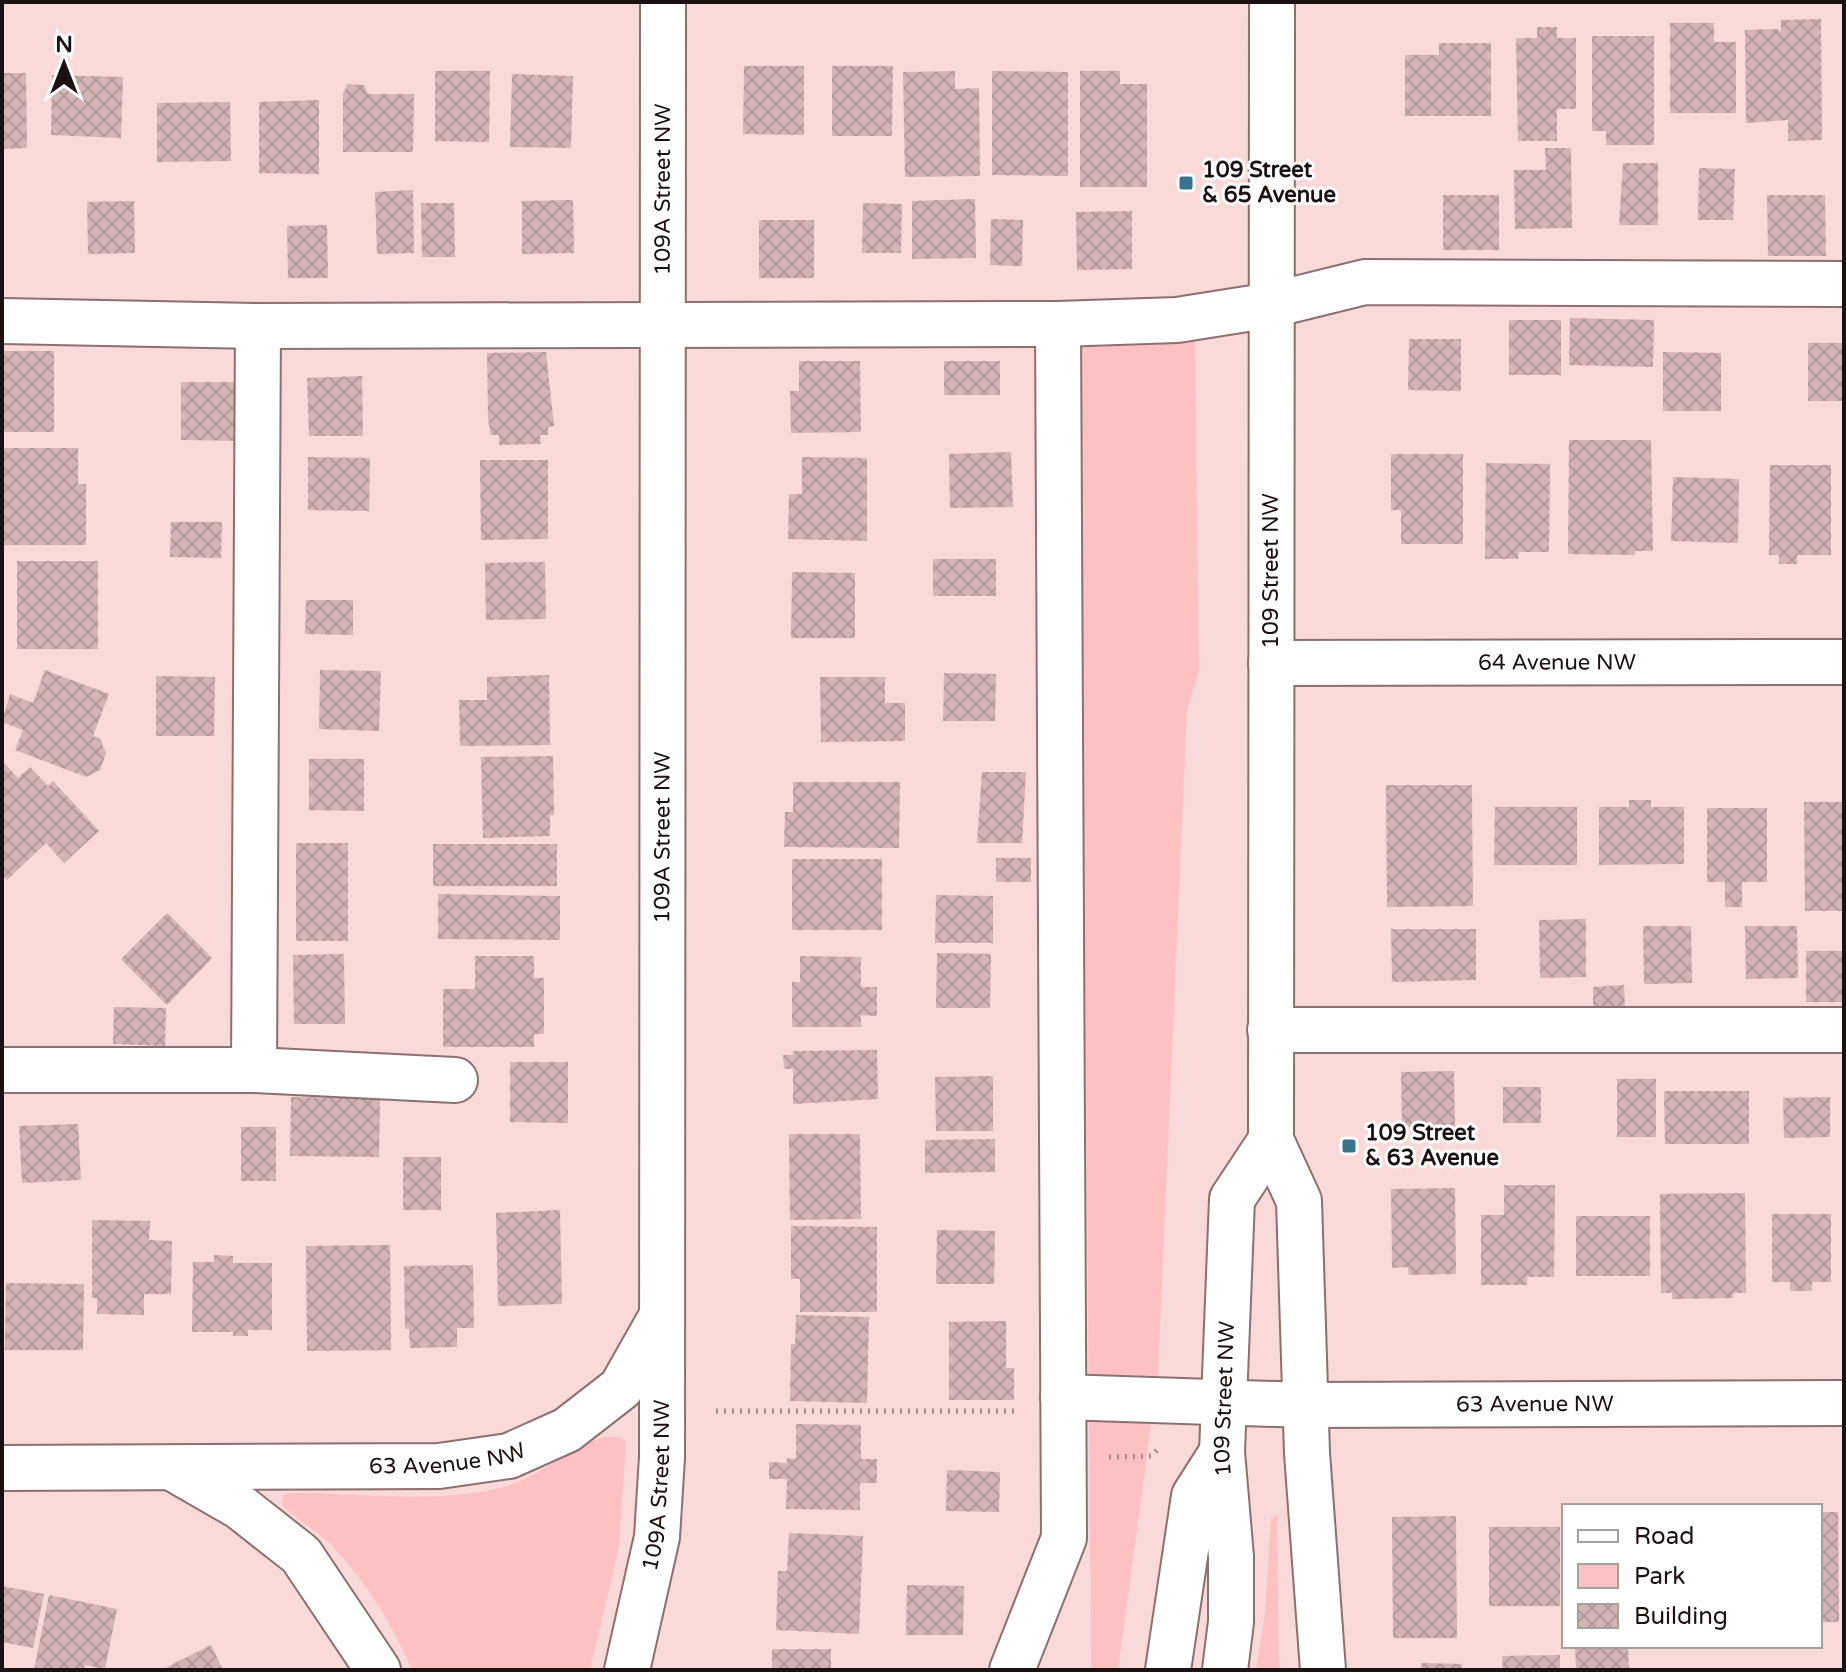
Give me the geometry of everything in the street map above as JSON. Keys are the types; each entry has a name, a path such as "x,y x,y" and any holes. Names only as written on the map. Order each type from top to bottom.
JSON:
{"street":[{"name":"109A Street NW","path":"627,1670 657,1537 662,1457 663,2"},
{"name":"109 Street NW","path":"1272,2 1271,1140 1299,1201 1305,1405 1323,1670"},
{"path":"2,321 258,326 1058,324 1177,320 1272,305 1365,282 1844,284"},
{"path":"1012,1670 1064,1538 1058,324"},
{"path":"254,1070 258,326"},
{"name":"64 Avenue NW","path":"1271,663 1844,662"},
{"path":"1270,1030 1844,1030"},
{"path":"2,1070 254,1070 455,1080"},
{"name":"109 Street NW","path":"1225,1670 1231,1622 1231,1557 1222,1452 1232,1199 1271,1140"},
{"name":"63 Avenue NW","path":"2,1468 439,1466 509,1456 567,1430 621,1388 661,1317"},
{"name":"63 Avenue NW","path":"1063,1404 1844,1403"},
{"path":"1168,1670 1194,1496 1222,1452"},
{"name":"63 Avenue NW","path":"172,1468 240,1507 301,1555 378,1670"}],"path":[{"path":"716,1411 1063,1404"}],"green space":[{"path":"1080,336 1195,342 1199,670 1187,710 1158,1374 1118,1670 1091,1670"},
{"path":"604,1437 621,1437 626,1442 619,1547 590,1670 412,1670 387,1620 345,1560 281,1503 284,1495 292,1493 423,1497 500,1488 528,1478"},
{"path":"1277,1515 1279,1670 1256,1670 1265,1612 1271,1519"}],"building":[{"path":"1821,19 1822,140 1788,141 1788,120 1746,123 1745,30 1777,29 1781,32 1781,20"},
{"path":"1670,23 1714,23 1714,42 1736,42 1736,113 1670,113"},
{"path":"1537,27 1557,27 1557,38 1576,38 1576,109 1557,109 1557,141 1518,141 1516,38 1537,38"},
{"path":"1592,36 1654,36 1654,145 1606,145 1606,131 1592,131"},
{"path":"1439,43 1491,43 1491,116 1405,116 1405,55 1439,55"},
{"path":"744,66 804,66 804,135 743,134"},
{"path":"832,66 893,66 892,136 832,136"},
{"path":"435,71 490,71 489,142 435,141"},
{"path":"955,71 955,89 979,88 980,176 905,177 903,72"},
{"path":"992,71 1068,72 1068,176 992,175"},
{"path":"1080,71 1120,71 1120,84 1147,84 1147,187 1080,187"},
{"path":"2,73 26,73 27,148 2,149"},
{"path":"512,74 573,76 571,148 510,147"},
{"path":"52,75 123,77 121,138 51,135"},
{"path":"348,84 364,85 368,94 414,94 413,152 343,152 343,93"},
{"path":"319,100 319,174 259,173 259,102"},
{"path":"230,102 231,161 157,162 157,103"},
{"path":"1545,148 1571,148 1572,228 1515,229 1514,170 1546,170"},
{"path":"1623,163 1658,163 1658,225 1619,225"},
{"path":"1699,168 1735,169 1733,220 1698,220"},
{"path":"413,190 414,253 377,254 375,192"},
{"path":"1443,195 1499,195 1499,250 1443,250"},
{"path":"1767,195 1825,195 1826,256 1768,256"},
{"path":"975,199 976,258 912,259 912,201"},
{"path":"573,200 574,253 522,254 522,201"},
{"path":"134,201 135,253 88,254 87,202"},
{"path":"421,203 454,203 455,257 422,257"},
{"path":"863,203 902,204 901,253 862,253"},
{"path":"1132,211 1132,269 1077,270 1076,212"},
{"path":"991,219 1023,220 1022,266 990,265"},
{"path":"759,220 814,220 814,278 759,278"},
{"path":"327,225 328,278 288,278 287,226"},
{"path":"1570,318 1654,320 1653,367 1569,365"},
{"path":"1509,320 1561,320 1561,375 1509,375"},
{"path":"1409,339 1461,339 1461,391 1408,390"},
{"path":"1808,343 1843,343 1843,401 1808,401"},
{"path":"2,351 54,351 54,432 2,432"},
{"path":"546,352 554,426 548,427 548,435 540,435 541,444 499,445 499,435 491,435 488,419 487,353"},
{"path":"1663,352 1721,353 1721,411 1663,411"},
{"path":"799,361 860,361 861,432 791,433 790,391 799,391"},
{"path":"944,361 1000,361 1000,395 944,395"},
{"path":"362,376 363,436 309,436 307,378"},
{"path":"181,382 238,382 237,441 181,440"},
{"path":"1569,440 1651,440 1653,551 1635,551 1635,555 1568,554"},
{"path":"2,448 78,448 78,484 86,484 86,545 2,545"},
{"path":"1011,452 1013,507 950,508 949,454"},
{"path":"1391,454 1463,454 1463,544 1401,544 1401,510 1391,510"},
{"path":"308,457 370,458 369,511 308,510"},
{"path":"802,457 867,458 867,541 788,539 789,494 802,494"},
{"path":"480,460 548,460 548,539 481,540"},
{"path":"1486,463 1550,464 1549,552 1519,552 1518,559 1485,559"},
{"path":"1770,465 1831,465 1831,555 1797,555 1797,564 1779,564 1779,555 1769,555"},
{"path":"1673,477 1739,479 1738,543 1671,541"},
{"path":"171,522 222,522 221,558 170,557"},
{"path":"933,559 996,559 996,596 933,596"},
{"path":"17,561 98,561 98,649 17,649"},
{"path":"545,562 546,619 486,620 485,563"},
{"path":"792,572 855,573 855,638 791,638"},
{"path":"306,600 353,600 353,635 305,634"},
{"path":"45,670 109,694 93,736 100,739 106,753 100,770 86,777 15,750 23,730 2,722 10,694 33,703"},
{"path":"320,670 381,671 379,731 319,729"},
{"path":"944,673 996,674 995,721 943,721"},
{"path":"549,675 550,745 460,746 459,700 487,700 487,677"},
{"path":"156,676 215,677 214,736 156,736"},
{"path":"820,677 885,677 885,703 905,703 905,741 821,742"},
{"path":"553,756 554,815 550,815 550,836 483,838 481,757"},
{"path":"309,759 364,759 364,811 309,810"},
{"path":"2,761 18,778 30,767 48,786 53,781 99,831 64,863 46,843 7,880 2,875"},
{"path":"982,772 1026,772 1022,843 977,843"},
{"path":"793,782 900,782 899,848 784,847 785,812 793,812"},
{"path":"1386,785 1472,785 1473,906 1387,907"},
{"path":"1629,800 1651,800 1651,807 1684,807 1684,864 1599,865 1599,807 1629,807"},
{"path":"1804,802 1844,802 1844,911 1805,911"},
{"path":"1495,807 1577,807 1577,865 1494,865"},
{"path":"1707,808 1767,808 1767,882 1742,882 1742,907 1725,907 1725,882 1707,882"},
{"path":"296,843 348,843 348,941 296,941"},
{"path":"433,844 557,844 557,886 433,886"},
{"path":"996,858 1031,858 1031,882 996,882"},
{"path":"792,859 882,859 882,930 792,930"},
{"path":"438,894 560,896 560,940 438,939"},
{"path":"936,895 993,896 993,943 935,943"},
{"path":"167,913 212,958 167,1005 121,959"},
{"path":"1586,919 1586,977 1540,978 1539,920"},
{"path":"1643,926 1691,926 1692,983 1644,984"},
{"path":"1745,926 1797,926 1798,978 1746,979"},
{"path":"1391,929 1476,929 1476,980 1392,982"},
{"path":"1806,951 1844,951 1844,1002 1806,1002"},
{"path":"937,953 991,954 990,1008 936,1008"},
{"path":"344,954 345,1024 294,1024 293,955"},
{"path":"475,956 534,956 534,978 544,978 544,1034 534,1034 534,1047 443,1047 443,989 475,989"},
{"path":"800,956 861,957 861,987 877,987 877,1016 861,1015 861,1027 792,1027 792,982 800,982"},
{"path":"1624,985 1625,1008 1593,1009 1593,987"},
{"path":"114,1007 166,1008 165,1046 113,1044"},
{"path":"877,1050 878,1099 793,1104 793,1069 784,1069 783,1055 793,1055 793,1051"},
{"path":"510,1062 568,1062 568,1123 510,1122"},
{"path":"1454,1071 1455,1127 1402,1127 1401,1072"},
{"path":"993,1076 993,1131 936,1131 935,1077"},
{"path":"1617,1079 1656,1079 1656,1137 1617,1137"},
{"path":"1503,1087 1541,1087 1541,1123 1503,1123"},
{"path":"1664,1091 1749,1091 1749,1144 1665,1144"},
{"path":"291,1097 380,1098 379,1157 290,1156"},
{"path":"1830,1097 1830,1137 1784,1138 1783,1098"},
{"path":"78,1124 81,1180 22,1183 19,1126"},
{"path":"241,1127 276,1127 276,1181 241,1181"},
{"path":"789,1134 860,1134 861,1219 790,1220"},
{"path":"995,1139 995,1172 925,1173 925,1140"},
{"path":"403,1157 441,1157 441,1210 403,1210"},
{"path":"1504,1185 1555,1185 1554,1277 1527,1277 1527,1285 1481,1285 1481,1215 1504,1215"},
{"path":"1455,1188 1456,1274 1409,1275 1408,1267 1392,1268 1391,1189"},
{"path":"1745,1193 1746,1293 1733,1293 1733,1298 1672,1299 1672,1293 1661,1293 1660,1194"},
{"path":"560,1210 562,1304 498,1306 496,1213"},
{"path":"1772,1214 1831,1214 1831,1282 1812,1282 1812,1291 1790,1291 1790,1282 1772,1282"},
{"path":"1576,1216 1650,1216 1650,1276 1576,1276"},
{"path":"92,1220 150,1221 149,1240 172,1241 171,1294 144,1294 144,1315 97,1314 97,1298 92,1298"},
{"path":"791,1226 877,1227 877,1312 800,1312 800,1279 791,1279"},
{"path":"937,1230 995,1231 994,1284 936,1284"},
{"path":"390,1245 391,1350 307,1351 306,1246"},
{"path":"214,1255 233,1256 233,1263 272,1263 272,1330 248,1330 248,1336 233,1336 233,1332 192,1332 193,1262 214,1262"},
{"path":"473,1265 474,1328 457,1328 457,1347 410,1348 409,1329 405,1329 404,1266"},
{"path":"6,1283 84,1284 83,1350 5,1350"},
{"path":"796,1315 869,1317 867,1403 790,1401 791,1344 795,1344"},
{"path":"1006,1321 1006,1368 1014,1368 1014,1400 949,1400 949,1322"},
{"path":"796,1424 861,1425 861,1459 877,1459 877,1483 860,1483 860,1510 786,1509 787,1479 769,1479 769,1462 787,1463 787,1458 796,1459"},
{"path":"947,1470 1000,1472 999,1512 946,1511"},
{"path":"1822,1512 1838,1512 1839,1622 1822,1622"},
{"path":"1456,1516 1457,1638 1393,1638 1392,1517"},
{"path":"1489,1527 1560,1527 1560,1606 1489,1606"},
{"path":"789,1533 863,1536 859,1634 776,1630 778,1571 787,1571"},
{"path":"907,1585 964,1586 963,1635 906,1635"},
{"path":"2,1586 44,1594 33,1648 2,1642"},
{"path":"49,1595 117,1609 105,1669 85,1665 84,1670 34,1670"},
{"path":"211,1645 223,1670 161,1670"},
{"path":"1575,1648 1628,1648 1629,1670 1576,1670"},
{"path":"772,1649 831,1649 831,1670 772,1670"},
{"path":"1560,1655 1560,1670 1503,1670 1502,1656"},
{"path":"1422,1663 1462,1664 1462,1670 1421,1670"}],"place":[{"name":"109 Street & 65 Avenue","path":"1186,183"},
{"name":"109 Street & 63 Avenue","path":"1349,1146"}]}
